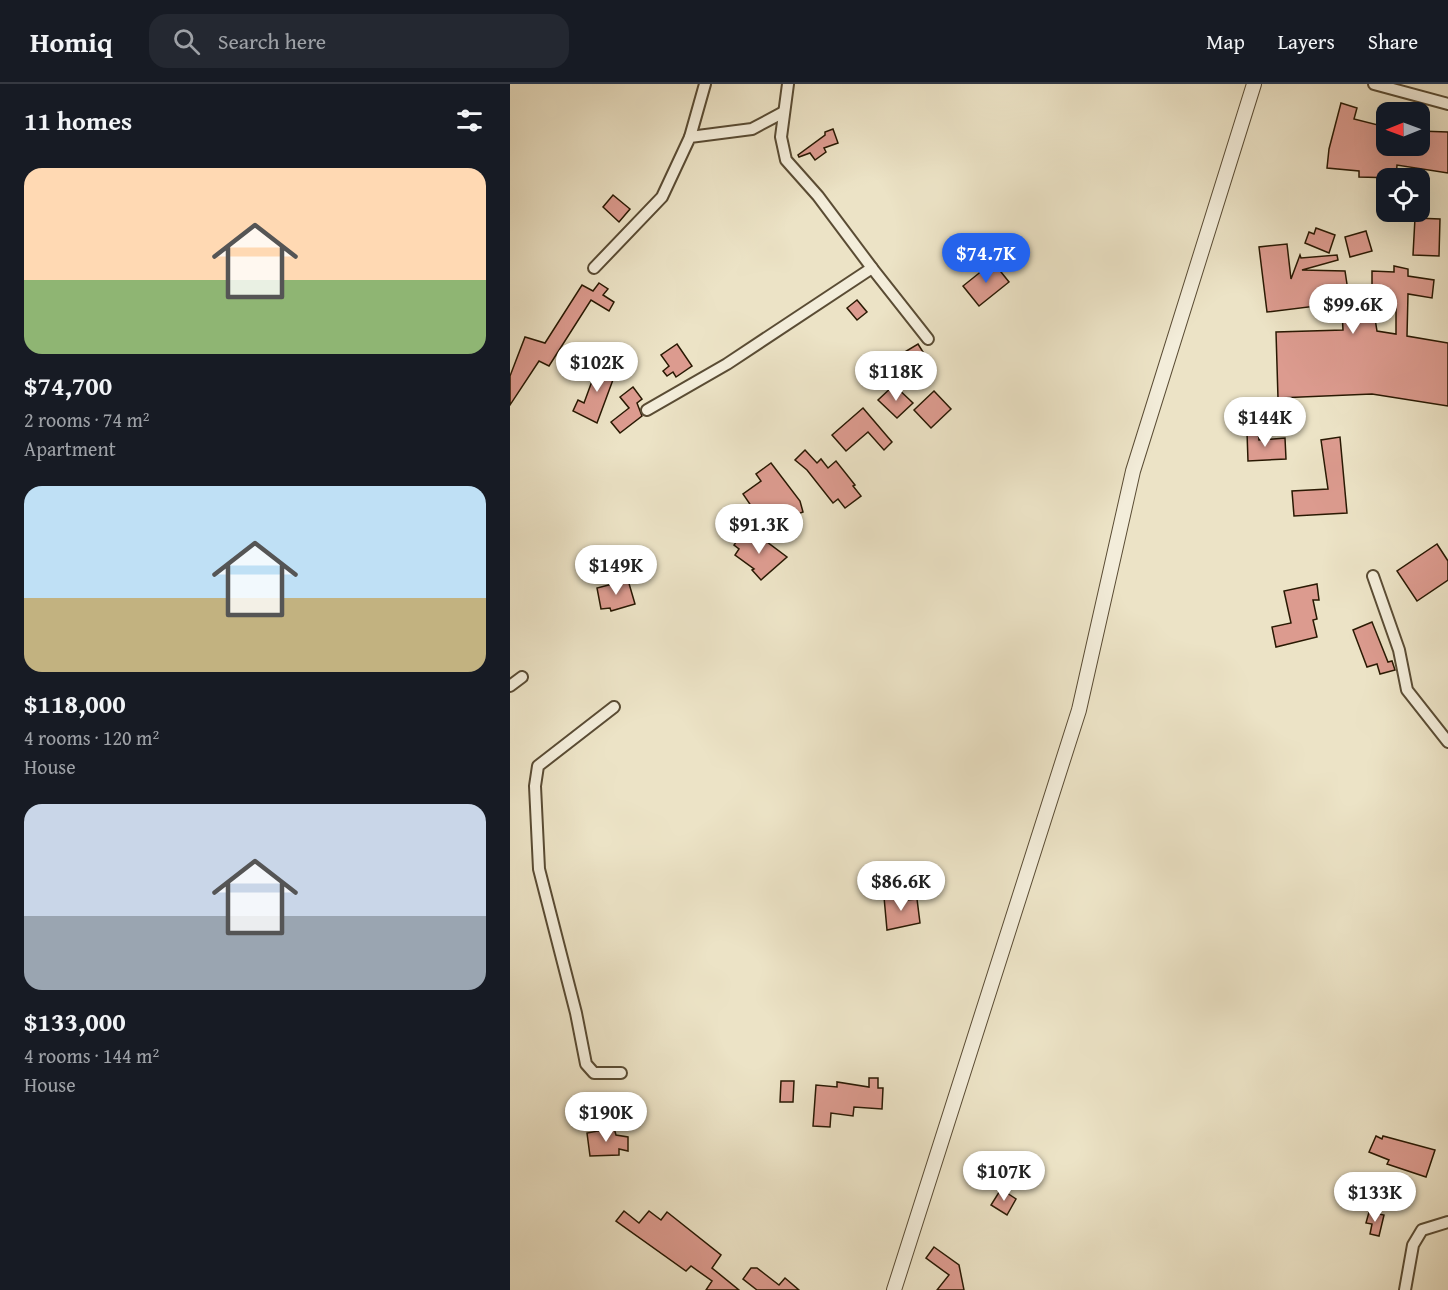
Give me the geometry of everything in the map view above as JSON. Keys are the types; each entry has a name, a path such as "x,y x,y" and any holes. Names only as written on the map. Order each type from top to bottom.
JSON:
{"street":[{"path":"594,268 662,197 690,136 705,84"},
{"path":"788,84 782,113 781,137 786,160 818,196 928,339"},
{"path":"894,1290 1079,710 1133,471 1185,297 1254,84"},
{"path":"1374,84 1448,104"},
{"path":"690,136 752,129 782,113"},
{"path":"647,410 745,352 872,268"},
{"path":"1373,576 1399,650 1407,690 1448,742"},
{"path":"510,686 522,677"},
{"path":"614,706 538,766 536,828 542,886 555,927 586,1064 594,1073 621,1073"},
{"path":"1405,1290 1413,1245 1422,1230 1437,1223 1448,1222"}],"building":[{"path":"1341,103 1357,108 1354,119 1376,124 1376,156 1430,156 1430,131 1448,132 1448,173 1430,170 1430,168 1397,165 1397,168 1376,168 1376,177 1359,177 1359,171 1327,168 1329,149"},
{"path":"833,129 838,143 824,148 826,152 815,160 810,153 799,157 798,155 825,135 825,132"},
{"path":"613,195 630,209 619,222 603,207"},
{"path":"1440,219 1439,256 1413,255 1415,222"},
{"path":"1316,228 1335,235 1329,253 1305,243 1309,232 1314,234"},
{"path":"1366,231 1372,251 1350,257 1345,237"},
{"path":"1287,244 1291,279 1300,255 1301,258 1337,255 1338,260 1302,270 1345,271 1350,304 1372,305 1372,271 1394,272 1394,266 1408,269 1408,276 1434,280 1432,298 1408,294 1407,336 1448,343 1448,406 1372,394 1278,398 1276,332 1343,330 1342,310 1332,310 1332,304 1267,312 1259,247","holes":["1373,306 1396,307 1396,334 1377,331"]},
{"path":"993,262 1009,282 979,306 963,286"},
{"path":"599,283 608,289 603,295 614,302 609,311 591,300 549,366 539,361 510,405 510,376 525,337 545,343 582,285 593,291"},
{"path":"857,300 867,312 857,320 847,308"},
{"path":"677,344 692,366 676,377 673,372 667,376 663,371 669,366 661,355"},
{"path":"918,344 928,360 913,370 903,353"},
{"path":"599,362 617,369 597,423 573,411 578,400 584,403"},
{"path":"894,385 913,403 897,418 878,400"},
{"path":"633,387 642,399 637,403 642,416 620,433 611,422 629,408 620,397"},
{"path":"934,391 951,409 931,428 914,410"},
{"path":"863,408 892,442 884,450 868,432 846,451 832,435"},
{"path":"1258,431 1259,440 1285,438 1286,459 1248,461 1247,432"},
{"path":"1340,437 1347,513 1294,516 1292,491 1328,489 1321,440"},
{"path":"805,450 817,463 821,459 828,468 836,461 861,496 845,508 838,499 833,503 807,470 795,460"},
{"path":"771,463 800,501 803,512 772,523 767,509 758,516 743,494 761,481 756,474"},
{"path":"743,532 755,541 759,536 787,557 761,580 752,570 754,569 735,555 739,549 734,545"},
{"path":"1437,544 1448,561 1448,580 1417,601 1397,571"},
{"path":"628,580 635,604 611,611 610,608 601,609 597,588"},
{"path":"1317,584 1319,600 1313,600 1317,619 1313,620 1317,637 1276,647 1272,627 1291,623 1284,591"},
{"path":"1372,622 1388,662 1392,661 1395,670 1380,674 1377,664 1367,667 1353,630"},
{"path":"897,895 898,901 917,899 920,923 887,930 884,897"},
{"path":"869,1078 878,1078 878,1088 883,1088 882,1109 854,1107 853,1116 831,1113 830,1127 813,1126 816,1085 837,1087 837,1082 869,1087"},
{"path":"781,1081 794,1081 793,1102 780,1102"},
{"path":"614,1128 616,1135 628,1137 628,1151 619,1149 619,1155 590,1156 587,1133"},
{"path":"1376,1136 1435,1150 1426,1177 1387,1164 1389,1160 1369,1152"},
{"path":"1001,1189 1016,1199 1007,1215 991,1205"},
{"path":"624,1211 639,1223 649,1211 661,1220 667,1212 721,1255 712,1268 739,1290 706,1290 712,1281 691,1266 686,1271 616,1221"},
{"path":"1369,1212 1384,1215 1379,1236 1370,1234 1372,1224 1366,1223"},
{"path":"934,1247 959,1265 964,1290 937,1290 949,1275 926,1258"},
{"path":"751,1268 757,1268 779,1285 785,1278 799,1290 757,1290 743,1279"}]}
